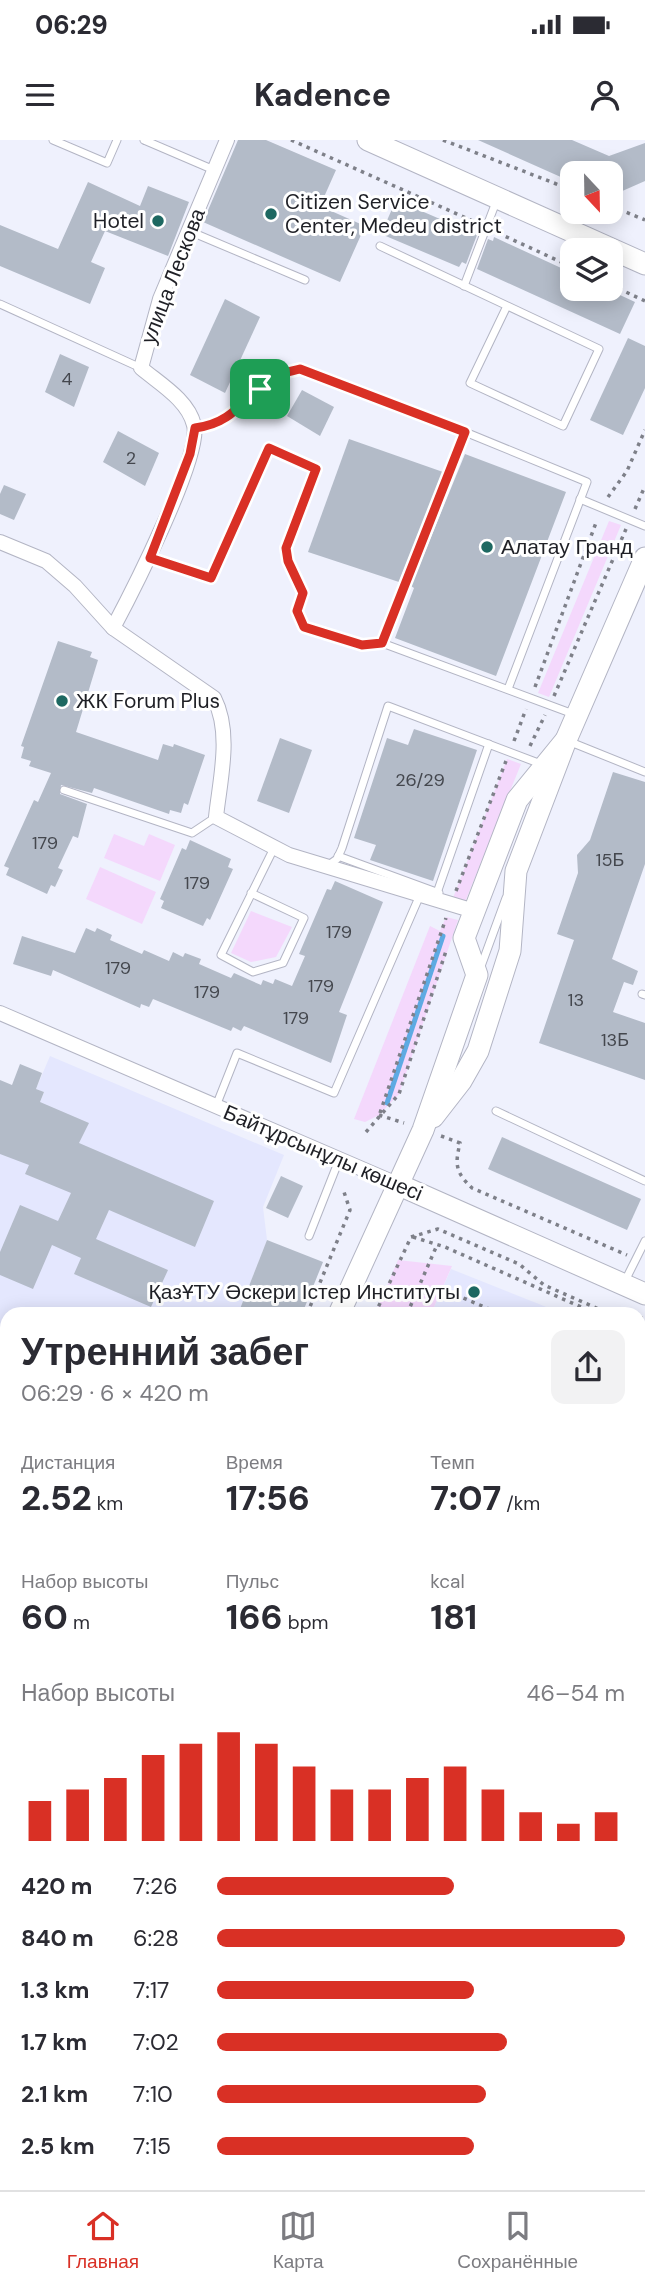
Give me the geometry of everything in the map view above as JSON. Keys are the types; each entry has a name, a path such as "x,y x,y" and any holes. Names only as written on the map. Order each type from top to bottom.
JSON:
{"street":[{"name":"улица Лескова","path":"195,428 187,408 141,368 160,299 227,140"},
{"path":"368,140 395,146 498,198 645,264"},
{"path":"113,628 150,558 190,454 195,428"},
{"path":"0,542 46,561 75,586 113,628 214,698 222,713 223,756 216,817 275,845 289,855 419,895 440,896 474,911"},
{"path":"423,1130 461,1081 478,1051 510,951 516,871 566,740 645,558"},
{"path":"342,1307 423,1130 477,975 464,938 517,800 566,740"},
{"name":"Байтұрсынұлы көшесі","path":"0,1013 645,1294"}],"lane":[{"path":"53,140 107,163 117,140"},
{"path":"144,140 214,170"},
{"path":"464,286 498,198"},
{"path":"188,231 305,280"},
{"path":"380,247 507,306 599,349 563,426 470,383 507,306"},
{"path":"0,304 141,368"},
{"path":"195,428 215,426 244,405 277,375 300,369 587,482 508,688"},
{"path":"382,643 465,432"},
{"path":"150,558 211,578 269,448 316,469 286,548 288,561 303,593 297,611 304,627 362,645 382,643 577,715"},
{"path":"580,499 645,526"},
{"path":"327,866 338,856 388,706 545,765"},
{"path":"566,740 645,772"},
{"path":"338,856 440,896 489,744"},
{"path":"64,790 192,833 216,817"},
{"path":"251,893 304,918 283,963 253,972 221,955 251,893 275,845"},
{"path":"477,975 516,871"},
{"path":"216,1107 237,1053 334,1093 419,895"},
{"path":"496,1111 645,1181"},
{"path":"309,1236 339,1160"},
{"path":"623,1284 645,1241"}],"path":[{"path":"291,140 560,262"},
{"path":"443,140 560,186"},
{"path":"623,211 645,220"},
{"path":"623,291 645,301"},
{"path":"605,501 627,471 645,430"},
{"path":"534,689 600,512"},
{"path":"366,1132 379,1115 423,1130"},
{"path":"460,1143 455,1161 458,1175 471,1188 637,1259"},
{"path":"310,1307 350,1210 344,1192"},
{"path":"378,1307 411,1237 438,1229 519,1264 544,1286 594,1307"},
{"path":"411,1237 437,1245 581,1307"},
{"path":"410,1307 437,1245"},
{"path":"415,1294 442,1289 484,1307"}],"shaded area":[{"path":"609,521 621,525 549,697 538,693"},
{"path":"507,759 521,764 465,902 453,898"},
{"path":"114,834 144,846 149,834 175,845 160,881 104,858"},
{"path":"100,867 156,892 142,924 86,899"},
{"path":"251,911 292,927 276,957 251,962 231,953"},
{"path":"446,917 458,920 399,1094 379,1115 365,1122 354,1119 430,926 440,931"},
{"path":"50,1056 284,1155 263,1207 267,1240 241,1307 0,1307 0,1154 37,1110 44,1092 36,1089"},
{"path":"398,1260 452,1266 434,1307 378,1307"},
{"name":"ҚазҰТУ Әскери Істер Институты","path":"451,1269 546,1307 434,1307"}],"building":[{"name":"Citizen Service Center, Medeu district","path":"238,140 266,140 336,170 320,206 365,226 340,282 203,222"},
{"path":"478,140 572,140 609,156 645,143 645,181 623,191 623,161 560,161 560,177"},
{"path":"88,182 140,206 148,186 189,202 168,256 105,231 91,262 105,268 90,304 0,266 0,225 58,249"},
{"path":"396,200 477,235 466,264 462,262 459,267 381,234"},
{"path":"494,237 560,267 560,301 623,301 623,296 635,302 620,334 477,269 488,239 493,241"},
{"path":"225,299 260,317 225,393 190,375"},
{"path":"628,338 645,346 645,388 623,435 590,420"},
{"path":"60,354 89,367 74,407 45,392"},
{"path":"302,390 334,407 320,436 287,416"},
{"path":"118,431 159,453 145,486 103,462"},
{"path":"349,439 443,472 399,582 308,552"},
{"name":"Алатау Гранд","path":"465,454 566,492 496,676 395,638 414,588 411,586"},
{"path":"4,485 26,494 14,520 0,514 0,494"},
{"name":"ЖК Forum Plus","path":"58,641 92,652 90,657 98,660 76,732 158,760 163,744 173,747 174,744 205,755 188,805 184,803 181,813 170,810 169,814 94,788 92,793 61,785 60,794 87,804 78,838 73,836 58,868 63,870 55,887 51,885 47,894 6,875 9,868 4,866 34,800 38,802 51,773 29,766 31,761 21,758 24,747 21,746"},
{"path":"414,729 477,750 433,881 370,860 376,845 354,838 387,738 408,745"},
{"path":"280,738 312,750 289,813 257,801"},
{"path":"613,772 645,782 645,864 612,959 638,971 633,985 624,982 613,1012 645,1023 645,1080 539,1043 574,940 557,934 578,873 577,855 590,840"},
{"path":"190,840 231,859 228,867 233,869 210,920 207,918 203,926 161,908 164,901 160,899 182,848 186,850"},
{"path":"335,881 383,902 339,1012 347,1015 331,1063 244,1026 241,1031 233,1027 231,1031 153,999 149,1007 141,1004 140,1008 53,970 51,976 13,964 22,936 75,953 86,928 95,932 97,928 112,935 110,940 142,954 144,950 169,961 173,952 183,957 185,953 201,959 199,964 231,978 234,973 261,985 263,980 273,984 275,979 292,986 305,956 299,954 327,889 331,890"},
{"path":"20,1064 42,1073 36,1089 44,1092 40,1102 89,1123 79,1143 214,1201 195,1247 109,1210 96,1239 168,1270 151,1307 74,1274 81,1258 52,1245 33,1289 0,1275 0,1252 20,1205 58,1221 71,1193 25,1174 29,1165 0,1154 0,1080 12,1085"},
{"path":"502,1137 641,1199 627,1230 488,1169"},
{"path":"281,1176 303,1186 288,1218 266,1208"},
{"path":"267,1240 323,1262 305,1307 241,1307"}],"waterway":[{"path":"387,1103 443,936"}],"place":[{"name":"Citizen Service Center, Medeu district","path":"271,214"},
{"name":"Hotel","path":"158,221"},
{"name":"Алатау Гранд","path":"487,547"},
{"name":"ЖК Forum Plus","path":"62,701"},
{"name":"ҚазҰТУ Әскери Істер Институты","path":"474,1292"}],"route":[{"path":"300,369 317,373 465,432 382,643 362,645 304,627 297,611 303,593 288,561 286,548 316,469 269,448 211,578 150,558 190,454 195,428 215,426 244,405 260,389 277,375 300,369"}]}
